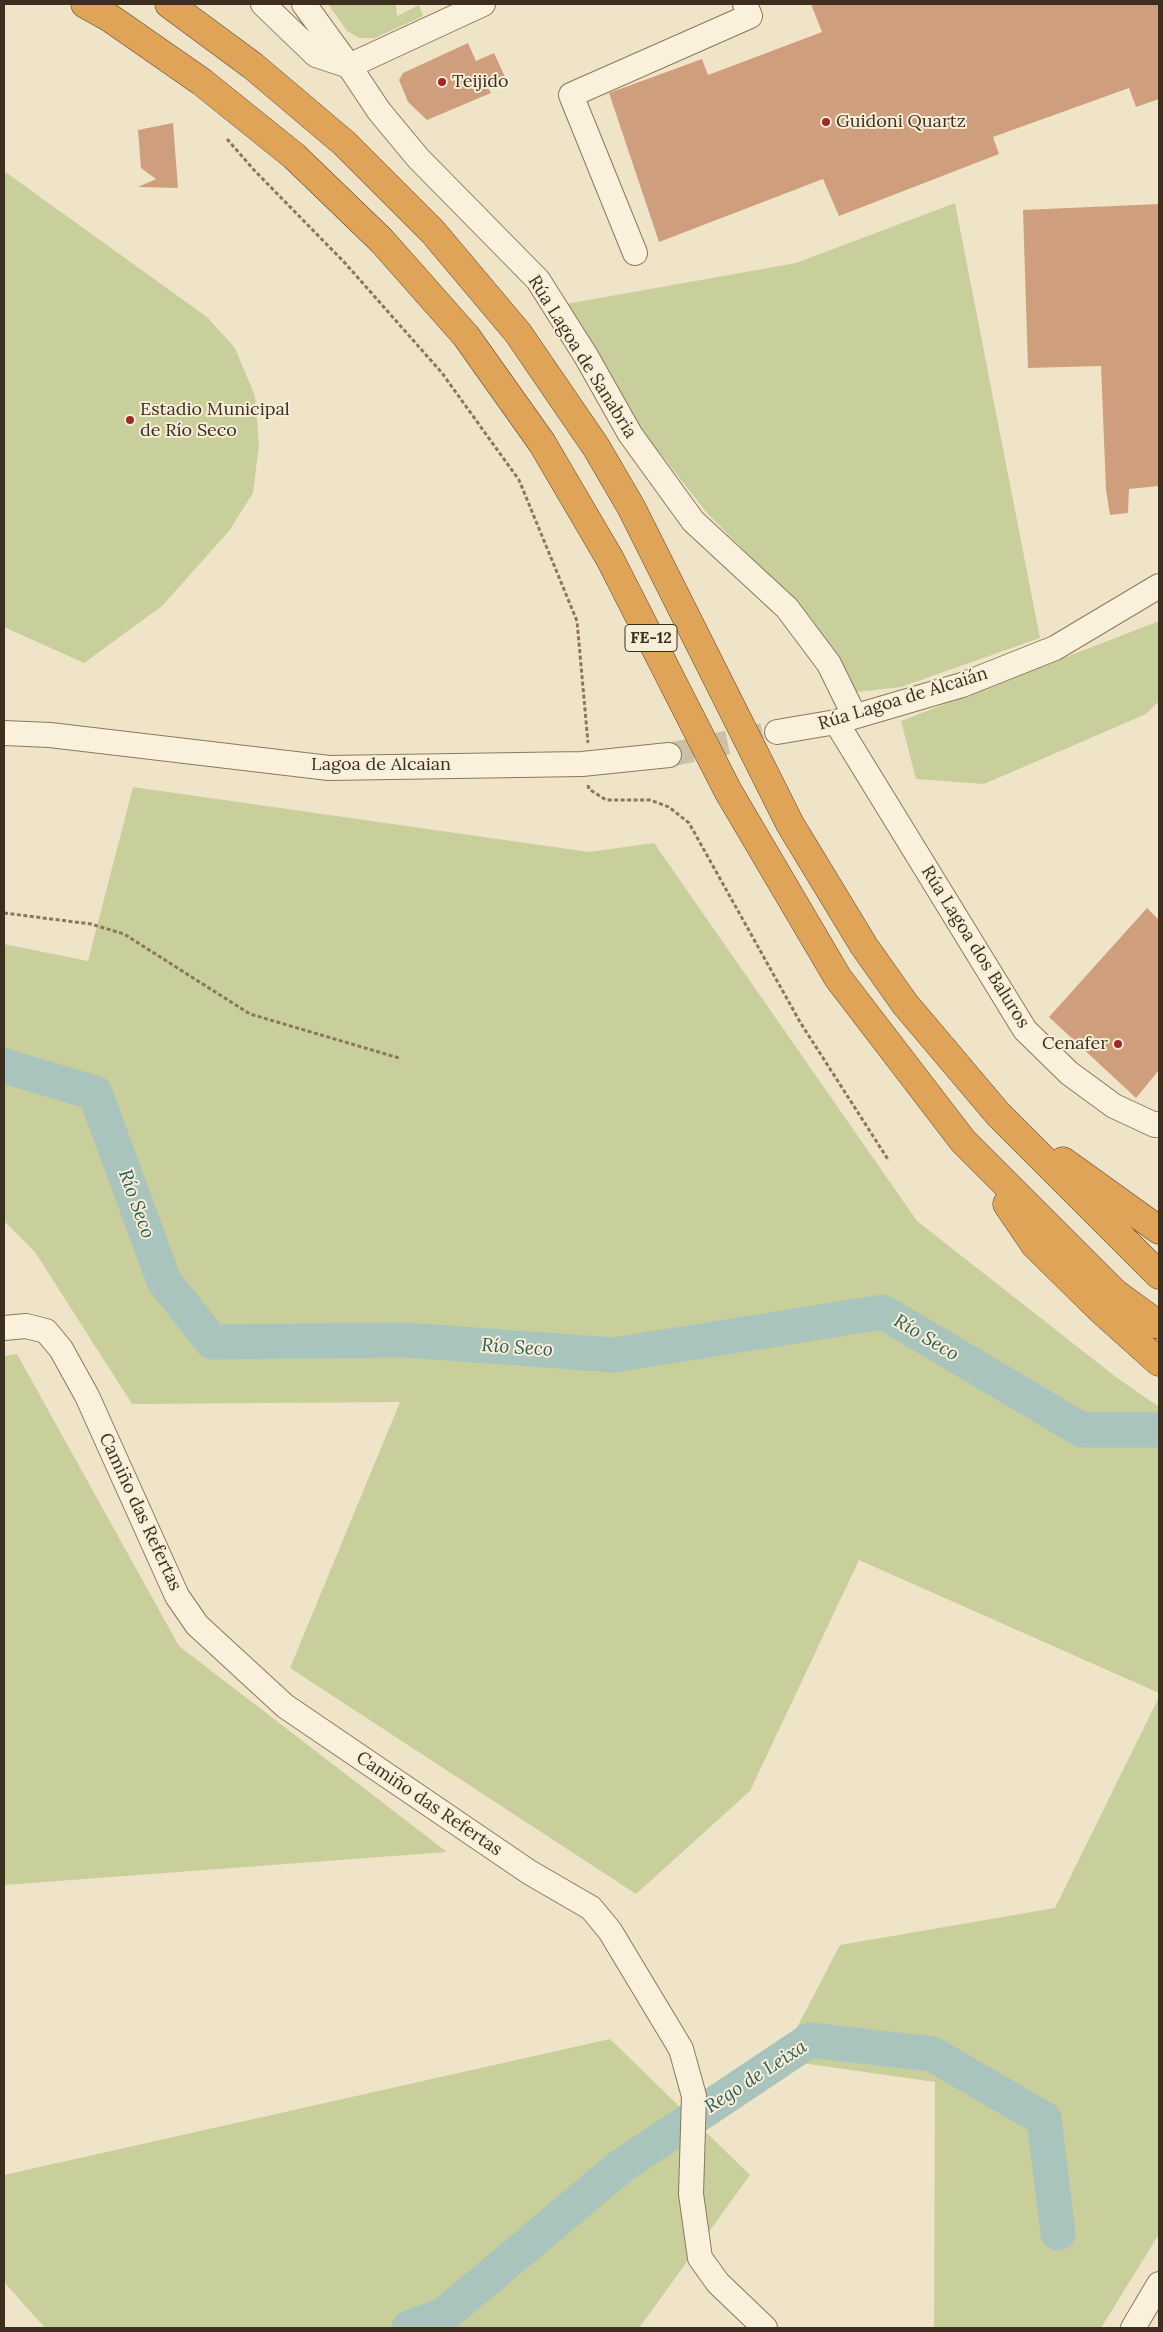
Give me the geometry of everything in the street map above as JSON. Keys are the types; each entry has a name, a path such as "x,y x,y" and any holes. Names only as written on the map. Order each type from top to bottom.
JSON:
{"highway":[{"name":"FE-12","path":"85,4 110,18 202,82 294,156 382,241 466,336 542,442 610,559 728,791 838,978 963,1141 1115,1293 1159,1324"},
{"name":"FE-12","path":"169,4 254,66 344,143 433,232 518,333 596,447 631,507 790,824 864,946 905,1004 998,1114 1159,1275"},
{"path":"998,1114 1159,1230"},
{"path":"963,1141 1035,1246 1101,1310 1159,1362"}],"street":[{"path":"263,4 316,55 349,66 483,4"},
{"name":"Rúa Lagoa de Sanabria","path":"304,4 379,110 418,158 538,280 586,356 630,434 693,521 787,608 829,664 845,718"},
{"path":"635,253 571,95 750,16 745,4"},
{"name":"Rúa Lagoa de Alcaián","path":"777,732 845,718 962,685 1055,648 1159,586"},
{"name":"Rúa Lagoa dos Baluros","path":"845,718 1025,1030 1069,1074 1114,1106 1155,1125 1159,1124"},
{"name":"Lagoa de Alcaian","path":"4,734 50,735 329,768 586,764 669,755"},
{"name":"Camiño das Refertas","path":"4,1328 26,1326 46,1331 61,1348 87,1396 178,1596 197,1624 285,1706 529,1872 591,1908 610,1931 681,2049 694,2096 692,2194 700,2258 718,2283 765,2328"},
{"path":"1133,2328 1159,2284"}],"path":[{"path":"227,139 254,170 345,262 442,372 520,480 577,621 589,789 606,800 650,800 669,807 689,823 800,1022 889,1161"},
{"path":"4,913 91,924 124,934 250,1014 399,1058"}],"green space":[{"path":"328,4 396,4 397,16 419,5 423,16 375,38 359,38 347,31"},
{"name":"Estadio Municipal de Río Seco","path":"4,171 207,317 235,348 255,396 259,444 253,493 229,531 162,606 84,663 4,627"},
{"path":"955,203 1040,638 901,687 856,692 811,618 707,513 640,428 566,304 796,263"},
{"path":"1159,621 1159,701 1146,714 984,784 916,779 901,721"},
{"path":"133,787 589,852 654,843 917,1221 1116,1377 1159,1407 1159,1693 859,1560 750,1791 636,1894 290,1668 400,1402 132,1404 35,1252 4,1221 4,944 88,961"},
{"path":"17,1354 179,1646 447,1852 4,1885 4,1356"},
{"path":"1159,1697 1159,2234 1101,2328 934,2328 935,2082 780,2060 840,1945 1055,1908"},
{"path":"610,2039 750,2175 639,2328 45,2328 4,2282 4,2175"}],"building":[{"name":"Guidoni Quartz","path":"811,4 1159,4 1159,99 1136,107 1129,88 993,137 999,154 839,216 823,179 659,242 609,93 702,59 708,75 822,32"},
{"name":"Teijido","path":"468,43 476,61 494,53 506,79 488,88 491,93 427,120 408,102 399,80 403,73"},
{"path":"173,123 178,188 138,187 156,179 141,168 138,130"},
{"path":"1159,204 1159,486 1129,489 1128,513 1110,515 1106,490 1101,366 1028,368 1023,210"},
{"name":"Cenafer","path":"1147,908 1159,920 1159,1070 1136,1098 1049,1017"}],"waterway":[{"name":"Río Seco","path":"4,1066 95,1093 164,1281 212,1342 405,1340 614,1355 883,1312 1082,1430 1159,1430"},
{"name":"Rego de Leixa","path":"409,2328 444,2315 620,2167 810,2040 932,2054 1044,2119 1058,2233"}],"tunnel":[{"path":"669,755 777,732"}],"place":[{"name":"Teijido","path":"442,82"},
{"name":"Guidoni Quartz","path":"826,122"},
{"name":"Estadio Municipal de Río Seco","path":"130,420"},
{"name":"Cenafer","path":"1118,1044"}]}
